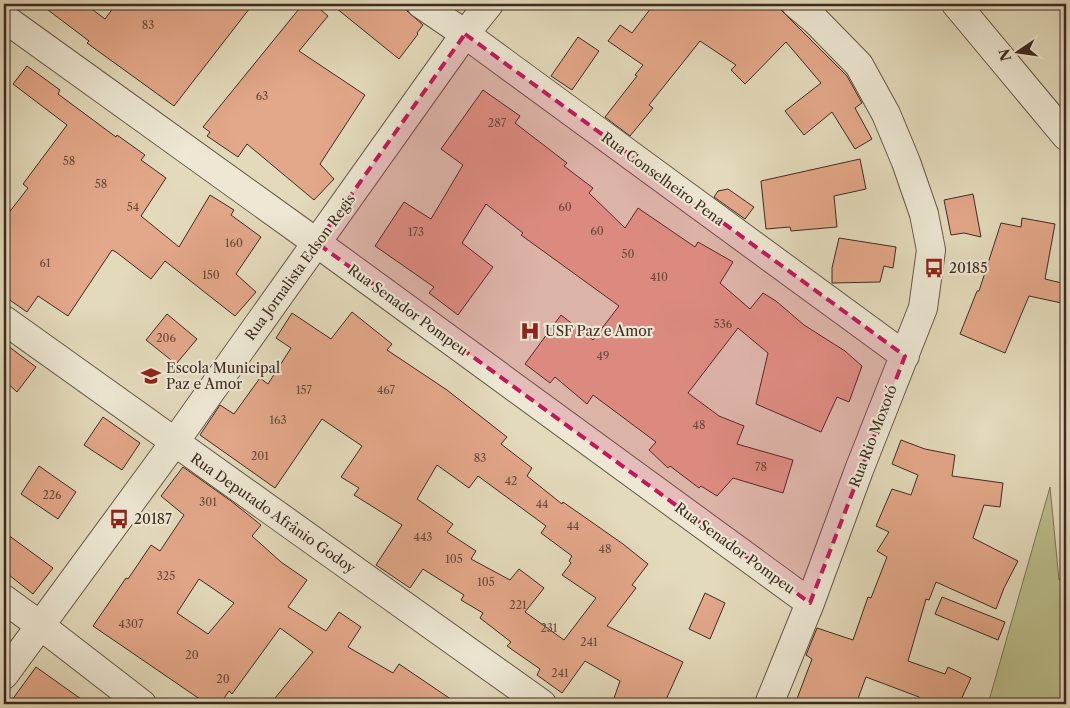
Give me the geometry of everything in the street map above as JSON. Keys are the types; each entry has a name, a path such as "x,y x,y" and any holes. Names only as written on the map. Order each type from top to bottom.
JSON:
{"street":[{"name":"Rua Conselheiro Pena","path":"421,4 465,34 904,356"},
{"name":"Rua Jornalista Edson Regis","path":"4,675 174,443 465,34 489,4"},
{"name":"Rua Rio Moxotó","path":"769,704 810,603 859,470 923,308 931,250 924,214 906,162 886,114 859,65 816,21 796,4"},
{"path":"956,4 1066,136"},
{"name":"Rua Senador Pompeu","path":"4,18 317,243 810,603"},
{"name":"Rua Deputado Afrânio Godoy","path":"4,320 542,704"},
{"path":"4,599 142,704"}],"highlighted area":[{"path":"465,34 905,356 810,603 317,243"}],"green space":[{"path":"1050,487 1059,580 1066,573 1066,704 988,704"}],"building":[{"path":"40,4 85,4 105,19 116,4 253,4 174,106 87,43 89,41"},
{"path":"303,4 314,4 328,16 299,51 365,95 320,164 334,179 314,200 247,144 238,157 207,136 210,132 203,127"},
{"path":"331,4 406,4 407,11 423,25 399,59"},
{"path":"654,4 775,4 847,76 862,103 855,108 872,139 855,149 832,112 804,135 785,111 821,83 786,42 745,84 731,70 736,65 700,41 649,105 653,108 630,136 605,117 637,76 635,75 643,65 608,41 620,25 632,33"},
{"path":"578,37 599,51 572,90 551,76"},
{"path":"27,66 60,90 58,94 116,137 117,135 145,155 141,160 166,178 141,216 179,247 210,195 234,210 231,215 261,237 236,274 256,292 235,316 165,261 151,279 112,250 68,316 38,296 27,312 4,296 4,219 28,188 23,184 67,125 13,84"},
{"path":"483,90 520,116 515,123 567,163 564,166 593,188 589,193 625,228 638,208 695,247 698,242 733,262 720,283 750,309 763,293 776,301 804,325 845,351 862,366 849,402 837,397 821,432 756,404 768,353 738,328 688,393 719,416 744,426 737,444 793,460 783,493 733,478 717,496 701,486 699,488 670,466 668,468 649,450 656,442 593,395 587,404 555,377 550,383 525,364 561,315 593,340 619,306 521,235 523,233 486,204 462,243 493,267 458,315 429,293 434,287 375,246 404,202 431,219 463,165 441,149"},
{"path":"860,159 866,189 834,196 837,227 791,231 790,227 766,229 761,181"},
{"path":"728,189 754,207 745,219 714,197 718,191"},
{"path":"973,194 981,237 964,233 951,235 944,200"},
{"path":"1022,218 1055,224 1045,279 1066,284 1066,304 1029,296 1005,353 960,334 977,291 979,291 1001,223 1021,227"},
{"path":"839,238 896,247 893,268 884,266 880,282 832,283 832,268"},
{"path":"352,312 392,344 387,350 447,390 507,437 501,444 532,468 527,476 562,504 563,502 648,564 632,585 636,588 607,626 683,662 664,704 612,704 620,681 585,661 562,693 537,675 540,669 507,646 511,642 480,618 483,613 461,600 464,595 423,569 410,588 376,565 402,525 354,495 359,488 341,477 362,446 322,419 275,488 200,435 220,405 234,414 260,378 268,384 291,348 276,338 292,313 331,339","holes":["437,465 469,488 478,476 546,526 541,533 572,556 569,561 571,563 562,575 596,598 564,640 525,612 544,588 519,569 510,580 471,559 476,551 447,532 453,524 417,499"]},
{"path":"167,314 197,339 176,364 146,340"},
{"path":"4,343 36,367 17,392 4,380"},
{"path":"103,417 140,443 122,470 84,445"},
{"path":"901,440 925,449 955,455 952,476 1003,483 1000,507 984,505 973,538 1018,561 996,609 936,582 929,600 926,599 908,661 945,674 948,667 971,678 959,704 916,704 919,697 866,677 856,704 795,704 812,659 806,655 817,628 853,640 868,597 871,598 887,557 877,551 889,532 876,526 892,489 911,495 918,475 892,464"},
{"path":"39,466 76,492 58,519 21,494"},
{"path":"183,467 261,525 252,536 281,562 307,580 288,607 326,631 339,612 361,627 348,647 393,673 399,664 458,704 270,704 313,652 280,628 232,694 229,691 220,704 207,704 93,626 151,545 160,551 184,515 161,496","holes":["199,579 234,603 208,634 177,613"]},
{"path":"4,532 53,568 33,594 4,571"},
{"path":"705,593 725,603 710,639 689,629"},
{"path":"942,597 1005,622 998,640 935,614"},
{"path":"36,667 88,704 9,704"}],"place":[{"name":"20185","path":"934,268"},
{"name":"USF Paz e Amor","path":"530,331"},
{"name":"Escola Municipal Paz e Amor","path":"151,376"},
{"name":"20187","path":"119,519"}]}
